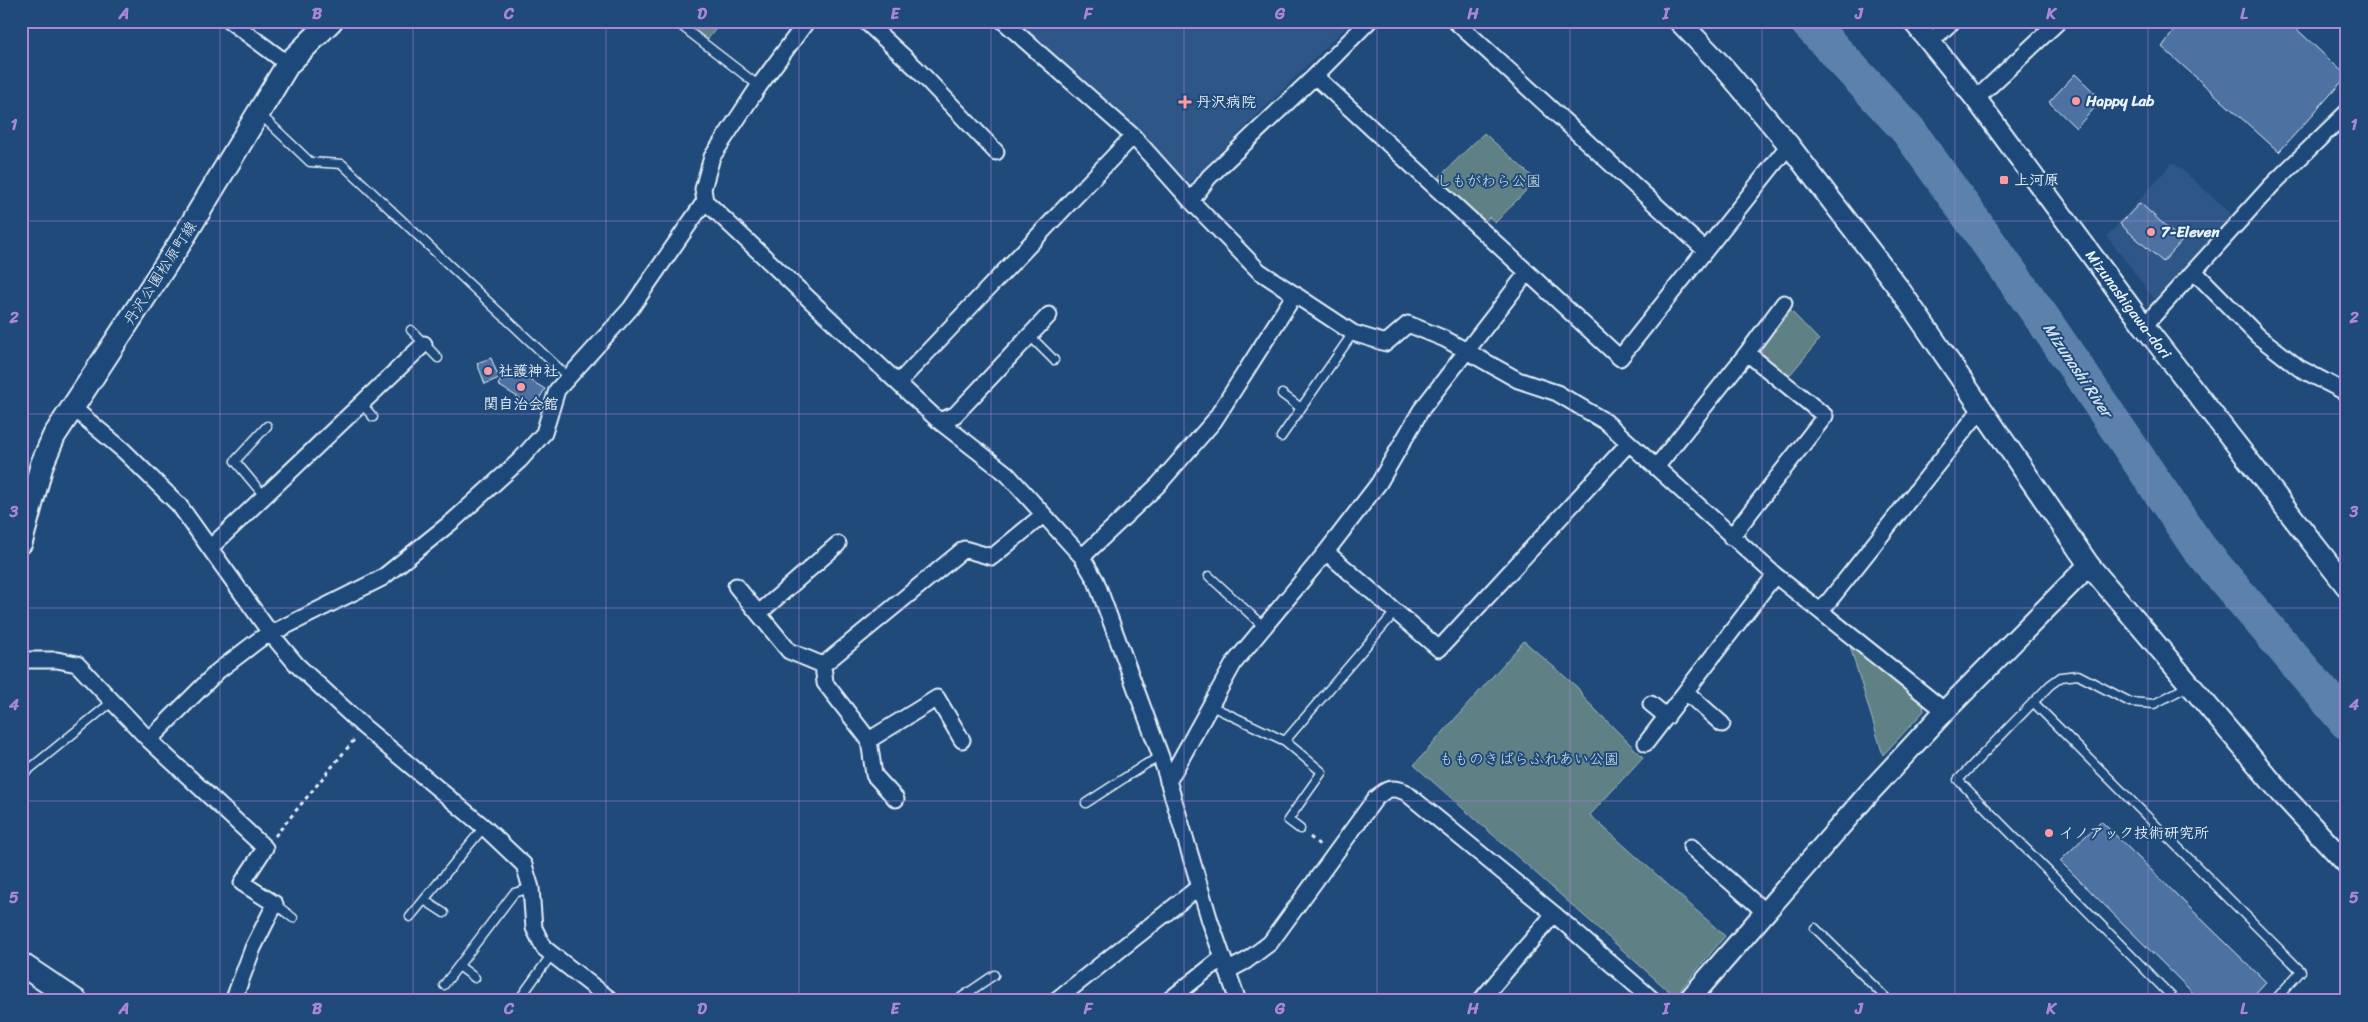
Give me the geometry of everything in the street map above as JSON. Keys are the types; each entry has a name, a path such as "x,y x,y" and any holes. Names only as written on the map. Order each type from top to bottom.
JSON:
{"main road":[{"name":"丹沢公園松原町線","path":"23,528 42,464 54,436 180,242 288,64 331,21"},
{"path":"21,964 76,1001"}],"street":[{"path":"230,21 288,64"},
{"path":"806,21 759,86 712,157 703,189 705,201 939,421 1007,474 1082,557 1096,581 1161,757 1199,887 1238,1001"},
{"path":"865,21 916,68 996,152"},
{"path":"1003,21 1133,136 1191,201 1259,271 1353,333 1386,343 1408,324 1445,339 1518,380 1557,393 1606,422 1628,444 1658,466 1775,575 1945,711"},
{"path":"1191,201 1209,177 1315,76 1369,21"},
{"path":"1455,21 1704,250"},
{"path":"1679,21 1724,69 1789,145 1900,290 2089,565 2192,684 2282,794 2347,864"},
{"name":"Mizunashigawa-dori","path":"1913,21 1976,99 2144,326 2347,587"},
{"path":"1930,42 1953,21"},
{"path":"1976,99 2059,21"},
{"path":"1315,76 1620,358 1789,145"},
{"path":"2144,326 2272,185 2347,112"},
{"path":"898,383 1133,136"},
{"path":"149,740 218,671 260,639 382,578 454,520 520,460 544,434 557,390 632,308 705,201"},
{"path":"2194,271 2258,336 2299,368 2347,393"},
{"path":"1168,782 1234,663 1326,552 1379,483 1421,410 1527,273"},
{"path":"1082,557 1158,485 1214,421 1295,294"},
{"path":"1658,466 1784,303"},
{"path":"939,421 955,415 1049,315"},
{"path":"211,547 424,344"},
{"path":"1731,536 1825,416 1747,353"},
{"path":"72,407 124,451 179,505 211,547 271,634 297,665 364,728 484,826 524,865 531,888 534,928 544,948 612,1001"},
{"path":"1821,611 1982,408"},
{"path":"1326,552 1439,649 1628,444"},
{"path":"823,665 964,549 992,557 1043,515"},
{"path":"759,614 838,544"},
{"path":"1688,1001 1869,793 1945,711 2089,565"},
{"path":"1646,743 1775,575"},
{"path":"736,586 789,651 823,665"},
{"path":"21,658 24,660 57,660 77,664 149,740 265,848 242,883 275,904 253,948 233,1001"},
{"path":"823,665 825,682 870,740 874,775 896,800"},
{"path":"1686,692 1722,724"},
{"path":"870,740 937,698 962,740"},
{"path":"1652,704 1667,717"},
{"path":"1168,1001 1224,964 1246,961 1270,944 1375,799 1390,788 1405,792 1554,914 1654,1001"},
{"path":"1691,847 1765,912"},
{"path":"1055,1001 1199,887"},
{"path":"1482,999 1554,914"}],"lane":[{"path":"675,21 759,86"},
{"path":"259,114 310,162 342,164 568,377"},
{"path":"411,330 438,358"},
{"path":"1281,437 1353,333"},
{"path":"1030,336 1054,360"},
{"path":"1282,394 1302,408"},
{"path":"362,404 373,417"},
{"path":"265,497 235,461 267,426"},
{"path":"1209,576 1264,627"},
{"path":"1285,741 1396,611"},
{"path":"2176,1001 1958,780 2050,685 2061,677 2078,675 2130,702 2154,704 2192,684"},
{"path":"21,776 114,701"},
{"path":"2033,702 2301,971 2274,1001"},
{"path":"1211,706 1285,741 1322,772 1288,820 1300,829"},
{"path":"1086,803 1146,764 1161,757"},
{"path":"410,917 484,826"},
{"path":"444,985 514,893 531,888"},
{"path":"424,900 444,913"},
{"path":"275,904 293,918"},
{"path":"1815,928 1889,1001"},
{"path":"518,1001 552,954"},
{"path":"459,966 475,978"},
{"path":"956,1001 994,975"}],"path":[{"path":"265,848 364,728"},
{"path":"1300,829 1324,848"}],"shaded area":[{"name":"丹沢病院","path":"1012,21 1352,21 1188,184"},
{"path":"2173,162 2230,212 2231,223 2157,303 2107,236"}],"green space":[{"path":"696,21 722,21 707,40 692,27"},
{"name":"しもがわら公園","path":"1484,133 1536,180 1496,222 1489,217 1485,221 1438,178"},
{"path":"1789,309 1819,340 1789,376 1761,356 1760,344"},
{"name":"もものきばらふれあい公園","path":"1524,641 1578,688 1584,698 1643,757 1590,815 1725,936 1677,994 1671,993 1414,765"},
{"path":"1849,643 1923,703 1924,711 1883,755"}],"building":[{"path":"2181,21 2288,21 2347,76 2279,152 2162,47"},
{"name":"Happy Lab","path":"2075,74 2102,100 2076,128 2049,102"},
{"name":"7-Eleven","path":"2140,203 2182,241 2163,262 2120,224"},
{"name":"社護神社","path":"491,358 499,378 485,384 477,363"},
{"name":"関自治会館","path":"508,367 545,389 534,407 498,385"},
{"path":"2101,821 2266,982 2248,1001 2201,1001 2060,861"}],"waterway":[{"name":"Mizunashi River","path":"1807,21 1908,130 2045,322 2198,547 2347,722"}],"place":[{"name":"Happy Lab","path":"2076,101"},
{"name":"丹沢病院","path":"1185,102"},
{"name":"上河原","path":"2004,180"},
{"name":"7-Eleven","path":"2151,232"},
{"name":"社護神社","path":"488,371"},
{"name":"関自治会館","path":"521,387"},
{"name":"イノアック技術研究所","path":"2049,833"}]}
